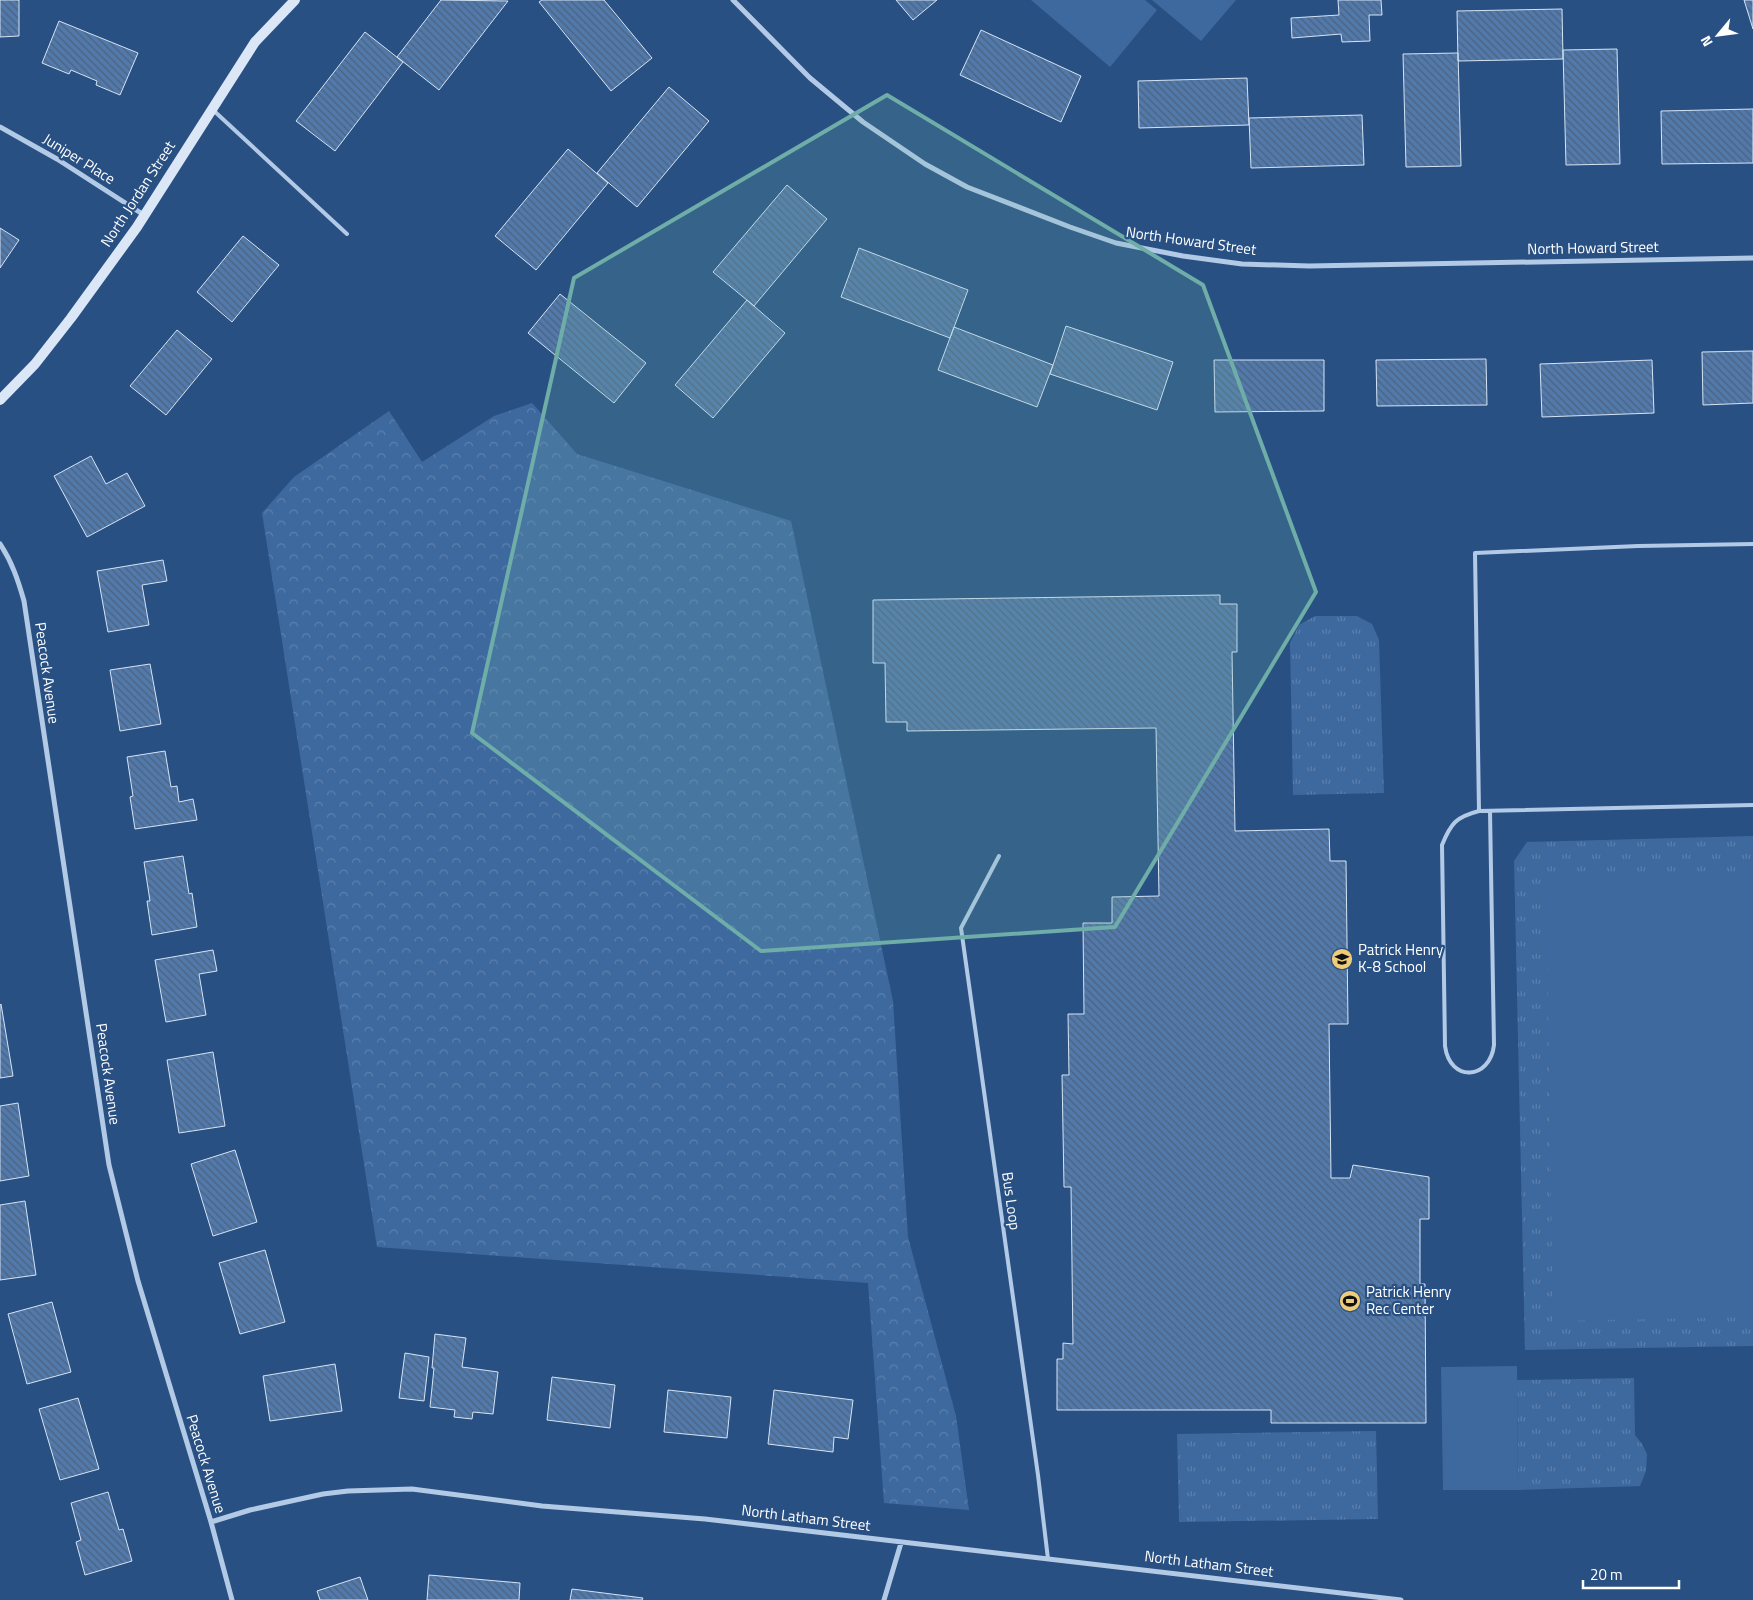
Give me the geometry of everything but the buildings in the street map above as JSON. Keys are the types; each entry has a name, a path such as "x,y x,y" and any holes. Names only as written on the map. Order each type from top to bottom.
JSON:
{"street":[{"name":"North Jordan Street","path":"0,400 35,364 144,215 255,42 296,0"},
{"name":"North Howard Street","path":"733,0 810,78 863,122 925,164 967,187 1116,243 1182,256 1242,264 1309,266 1753,258"},
{"name":"Juniper Place","path":"0,127 57,160 144,215"},
{"name":"Peacock Avenue","path":"0,544 16,573 24,601 109,1165 138,1282 232,1600"},
{"name":"North Latham Street","path":"210,1522 250,1510 323,1494 348,1491 412,1489 542,1506 705,1519 1401,1600"},
{"path":"884,1600 901,1543"}],"lane":[{"path":"211,109 347,234"},
{"path":"1479,811 1475,553 1638,546 1753,544"},
{"path":"1490,811 1494,1044 1493,1056 1486,1065 1479,1071 1469,1072 1459,1071 1452,1064 1447,1056 1445,1046 1442,845 1454,820 1479,811 1753,805"},
{"name":"Bus Loop","path":"1000,856 961,928 1038,1475 1048,1559"}],"highlighted area":[{"path":"887,95 1203,285 1316,592 1115,927 761,951 472,733 574,278"}],"green space":[{"path":"1031,0 1145,0 1157,10 1110,67"},
{"path":"1152,0 1236,0 1201,41"},
{"path":"532,403 577,454 791,521 893,1001 908,1237 956,1416 969,1510 884,1503 868,1283 377,1247 262,513 294,477 389,411 422,462 494,416"},
{"path":"1315,616 1357,616 1372,624 1379,640 1384,793 1293,795 1290,643 1299,625"},
{"path":"1753,836 1753,1346 1525,1350 1514,861 1527,842"},
{"path":"1753,875 1753,1317 1553,1321 1546,879"},
{"path":"1517,1366 1518,1490 1443,1490 1441,1367"},
{"path":"1634,1378 1635,1435 1647,1454 1646,1471 1640,1486 1518,1490 1517,1380"},
{"path":"1376,1431 1378,1519 1179,1522 1177,1434"}],"place":[{"name":"Patrick Henry K-8 School","path":"1342,959"},
{"name":"Patrick Henry Rec Center","path":"1350,1301"}]}
